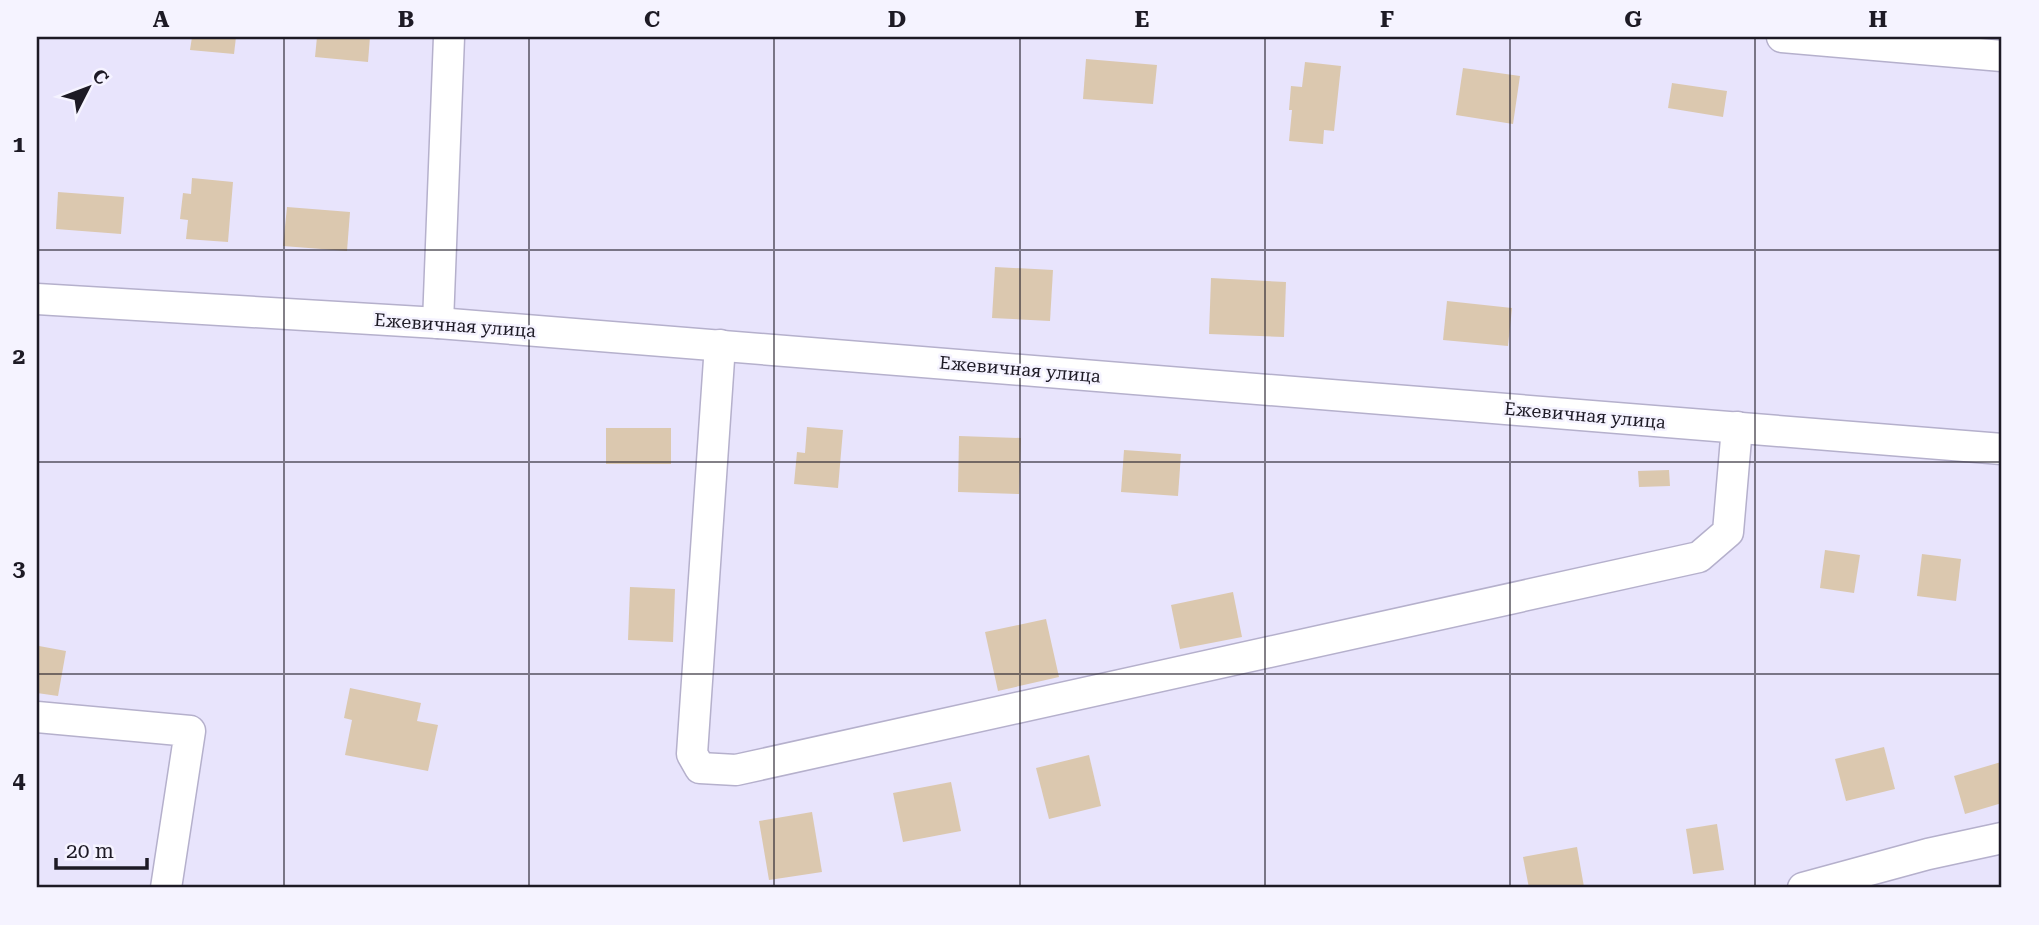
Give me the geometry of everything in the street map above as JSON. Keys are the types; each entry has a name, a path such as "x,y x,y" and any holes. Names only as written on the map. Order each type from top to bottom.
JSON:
{"street":[{"path":"438,323 449,37"},
{"path":"1782,37 2002,56"},
{"name":"Ежевичная улица","path":"37,299 438,323 2002,449"},
{"path":"720,345 692,754 700,768 736,771 1699,557 1728,532 1737,427"},
{"path":"37,717 190,730 166,888"},
{"path":"1803,888 1928,854 2002,838"}],"building":[{"path":"192,37 236,37 234,54 190,50"},
{"path":"317,37 370,37 368,62 315,57"},
{"path":"1086,59 1157,65 1153,104 1083,99"},
{"path":"1305,62 1341,66 1334,131 1324,130 1323,144 1289,141 1291,86 1302,87"},
{"path":"1463,68 1520,76 1513,124 1456,115"},
{"path":"1672,83 1727,91 1723,117 1668,108"},
{"path":"192,178 233,182 228,242 186,239 188,220 180,219 183,193 191,194"},
{"path":"58,192 124,197 121,234 56,229"},
{"path":"287,207 350,212 347,251 283,246"},
{"path":"995,267 1053,270 1050,321 992,318"},
{"path":"1211,278 1286,282 1284,337 1209,334"},
{"path":"1447,301 1512,308 1508,346 1443,340"},
{"path":"807,427 843,430 838,488 794,484 797,452 805,453"},
{"path":"606,428 671,428 671,464 606,464"},
{"path":"959,436 1021,438 1019,494 958,492"},
{"path":"1124,450 1181,454 1178,496 1121,492"},
{"path":"1669,470 1670,486 1639,487 1638,471"},
{"path":"1825,550 1860,555 1854,593 1820,588"},
{"path":"1922,554 1961,559 1956,601 1917,596"},
{"path":"630,587 675,589 673,642 628,640"},
{"path":"1233,592 1242,637 1180,649 1171,605"},
{"path":"1046,619 1059,677 998,691 985,632"},
{"path":"39,646 66,651 58,696 37,693"},
{"path":"350,688 421,703 417,721 438,725 428,771 345,755 352,720 344,718"},
{"path":"1884,747 1895,789 1846,801 1835,759"},
{"path":"1089,755 1101,806 1049,819 1036,768"},
{"path":"2001,762 2002,803 1965,814 1954,776"},
{"path":"951,782 961,831 903,842 893,793"},
{"path":"812,812 822,872 769,880 759,821"},
{"path":"1717,824 1724,870 1693,874 1686,829"},
{"path":"1577,847 1584,887 1529,888 1523,857"}]}
